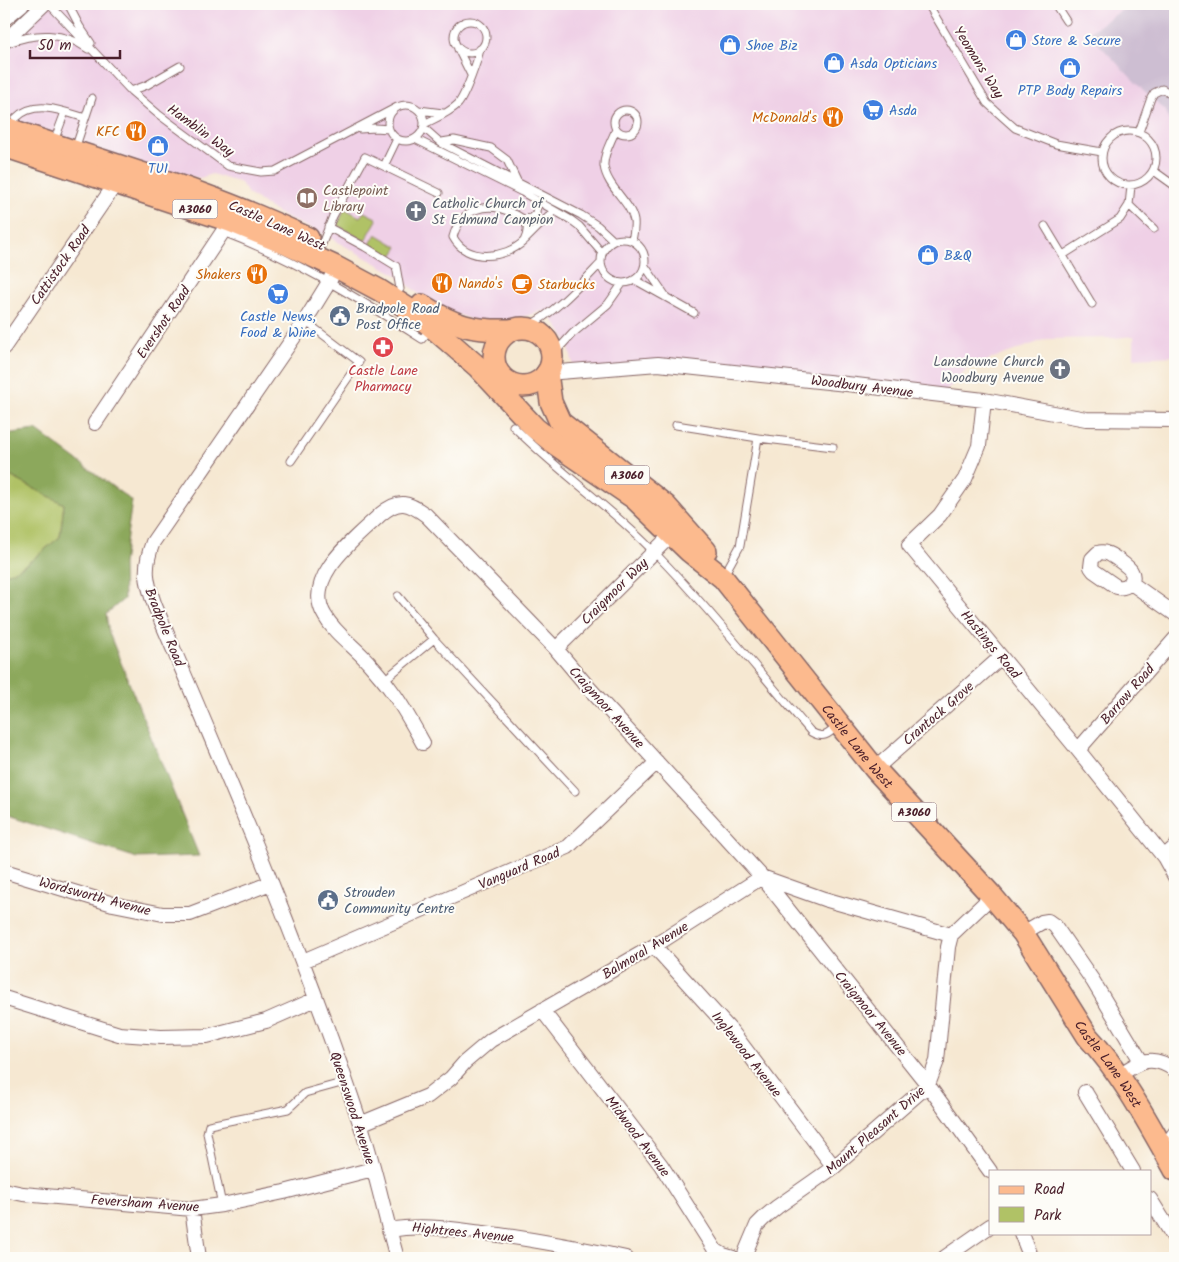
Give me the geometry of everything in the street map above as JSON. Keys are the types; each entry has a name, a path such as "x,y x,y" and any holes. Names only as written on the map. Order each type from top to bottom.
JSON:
{"main road":[{"name":"Castle Lane West","path":"7,138 74,152 217,199 270,220 325,236 358,262 441,317 462,326 480,330 518,329"},
{"name":"Castle Lane West","path":"7,138 226,227 279,241 332,274 396,300 432,327 478,366 514,417 634,498 689,551 721,576"},
{"path":"503,377 516,385 525,386 534,384 541,379 549,364 546,340 540,334 518,329 504,335 495,348 494,357 503,377 514,417"},
{"name":"Castle Lane West","path":"549,364 551,402 560,422 666,506 684,524 707,552 721,576 838,725 1023,933 1088,1037 1099,1048 1118,1076 1169,1141 1175,1170"},
{"name":"Castle Lane West","path":"478,366 503,377"}],"street":[{"path":"4,19 22,4"},
{"path":"4,43 44,4"},
{"name":"Cattistock Road","path":"4,347 116,183"},
{"name":"Evershot Road","path":"95,423 226,227"},
{"name":"Bradpole Road","path":"303,961 155,606 148,584 147,557 153,542 305,321 332,274"},
{"name":"Woodbury Avenue","path":"549,364 658,364 984,400 1086,419 1175,420"},
{"name":"Hastings Road","path":"984,400 978,446 965,479 940,515 909,545 1164,857 1175,877"},
{"name":"Craigmoor Avenue","path":"423,743 392,690 365,659 333,628 325,617 318,601 325,573 337,556 388,508 399,504 415,507 426,516 556,649 588,688 762,877 928,1085 989,1170"},
{"name":"Craigmoor Way","path":"556,649 672,534"},
{"path":"1131,583 1175,614"},
{"name":"Barrow Road","path":"1078,750 1175,639"},
{"name":"Crantock Grove","path":"875,768 1001,657"},
{"name":"Vanguard Road","path":"303,961 568,847 657,762"},
{"path":"1164,857 1175,847"},
{"name":"Wordsworth Avenue","path":"4,871 113,904 163,914 190,914 271,883"},
{"path":"762,877 824,899 952,935 992,896"},
{"name":"Balmoral Avenue","path":"360,1124 428,1096 451,1078 478,1049 654,946 762,877"},
{"path":"1023,933 1042,922 1048,921 1055,926 1093,981 1142,1061"},
{"name":"Mount Pleasant Drive","path":"744,1258 757,1225 777,1207 834,1167 928,1085 937,1062 948,947 952,935"},
{"name":"Inglewood Avenue","path":"654,946 733,1034 834,1167"},
{"name":"Queenswood Avenue","path":"303,961 360,1124 397,1258"},
{"path":"4,998 119,1034 160,1037 207,1036 266,1021 316,999"},
{"name":"Midwood Avenue","path":"542,1010 661,1165 715,1250 722,1255 733,1258"},
{"path":"1118,1076 1142,1061 1152,1060 1175,1070"},
{"path":"1085,1092 1132,1170"},
{"name":"Feversham Avenue","path":"4,1190 23,1194 192,1209 222,1205 284,1192 373,1169"},
{"path":"1152,1202 1175,1239"},
{"path":"192,1209 199,1258"},
{"name":"Hightrees Avenue","path":"389,1230 410,1226 440,1227 543,1241 626,1258"},
{"path":"944,1258 989,1227"},
{"path":"1021,1234 1031,1258"}],"lane":[{"name":"Hamblin Way","path":"49,4 132,91 158,114 228,166 261,172 275,171 397,108"},
{"name":"Hamblin Way","path":"68,4 80,27 102,60"},
{"name":"Yeomans Way","path":"928,4 987,102 1015,128 1056,144 1102,152"},
{"path":"1055,4 1066,21"},
{"path":"424,126 460,102 477,63 480,49 485,43 485,34 480,25 471,21 461,24 455,31 454,41 471,75"},
{"name":"Hamblin Way","path":"4,43 40,36 57,36 74,41 102,60"},
{"path":"458,48 469,53 480,49"},
{"path":"132,91 147,85 180,66"},
{"path":"1139,132 1150,98 1154,93 1162,89 1175,98"},
{"path":"74,152 92,98"},
{"path":"419,110 424,119 422,132 415,139 406,141 397,139 389,129 389,117 397,108 408,105 419,110 444,114"},
{"path":"7,138 25,111 45,108 85,118"},
{"path":"56,136 64,112"},
{"path":"424,126 441,142 581,215 598,226 613,240 616,240"},
{"name":"Hamblin Way","path":"357,130 389,129"},
{"path":"616,129 606,154 604,166 617,194 630,210 634,221 632,241"},
{"path":"1128,130 1139,132 1151,140 1156,151 1157,160 1154,171 1143,182 1131,186 1120,184 1110,178 1103,165 1102,152 1107,142 1116,134 1128,130"},
{"path":"384,166 397,139"},
{"path":"415,139 554,210 580,226 602,253"},
{"path":"441,142 454,140 491,148 507,160 517,180"},
{"path":"325,236 365,157 439,193"},
{"path":"1154,171 1175,186"},
{"path":"1062,255 1120,219 1129,204 1131,186"},
{"path":"523,219 531,218 536,213 537,202"},
{"path":"1129,204 1154,229"},
{"path":"524,241 527,228 523,219 508,211 492,206 478,208 466,215 456,226 453,237 457,245 467,252 485,256 500,254 509,251 524,241 554,210"},
{"path":"1045,226 1092,304"},
{"path":"626,239 639,245 646,259 641,275 628,284 622,284 606,277 601,262 602,253 610,243 616,240 626,239"},
{"path":"518,329 541,320 574,292 601,262"},
{"path":"645,266 667,297"},
{"path":"636,280 694,313"},
{"path":"549,364 572,334 608,304 622,284"},
{"path":"291,462 359,362 305,321"},
{"path":"514,417 542,455 628,527 654,552 723,628 811,732 820,737 824,736 838,725"},
{"path":"676,425 833,447"},
{"path":"721,576 740,546 758,438"},
{"path":"398,596 434,639 575,791"},
{"path":"384,681 434,639"},
{"path":"222,1205 207,1133 209,1125 288,1109 305,1093 345,1082"}],"shaded area":[{"path":"44,4 1175,4 1175,356 1134,358 1134,336 1047,339 967,368 942,396 658,364 575,372 567,340 548,313 542,311 512,320 494,322 475,321 430,304 397,275 325,235 283,216 248,194 241,183 212,174 200,178 171,174 4,118 4,42"},
{"path":"1131,4 1175,4 1175,140 1166,111 1088,33"}],"green space":[{"path":"345,209 360,217 364,212 376,218 377,220 365,241 337,225"},
{"path":"376,234 398,247 392,256 370,244"},
{"path":"36,430 132,501 123,564 124,599 106,614 109,633 199,856 137,858 4,815 4,574 12,572 34,559 60,537 64,504 4,473 4,434"},
{"path":"4,473 64,504 60,537 34,559 12,572 4,574"}],"place":[{"name":"Store & Secure","path":"1016,40"},
{"name":"Shoe Biz","path":"730,45"},
{"name":"Asda Opticians","path":"834,63"},
{"name":"PTP Body Repairs","path":"1070,68"},
{"name":"Asda","path":"873,110"},
{"name":"McDonald's","path":"833,117"},
{"name":"KFC","path":"136,131"},
{"name":"TUI","path":"158,146"},
{"name":"Castlepoint Library","path":"307,198"},
{"name":"Catholic Church of St Edmund Campion","path":"416,211"},
{"name":"B&Q","path":"928,255"},
{"name":"Shakers","path":"257,274"},
{"name":"Nando's","path":"442,283"},
{"name":"Starbucks","path":"522,284"},
{"name":"Castle News, Food & Wine","path":"278,294"},
{"name":"Bradpole Road Post Office","path":"340,316"},
{"name":"Castle Lane Pharmacy","path":"383,347"},
{"name":"Lansdowne Church Woodbury Avenue","path":"1060,369"},
{"name":"Strouden Community Centre","path":"328,900"}]}
